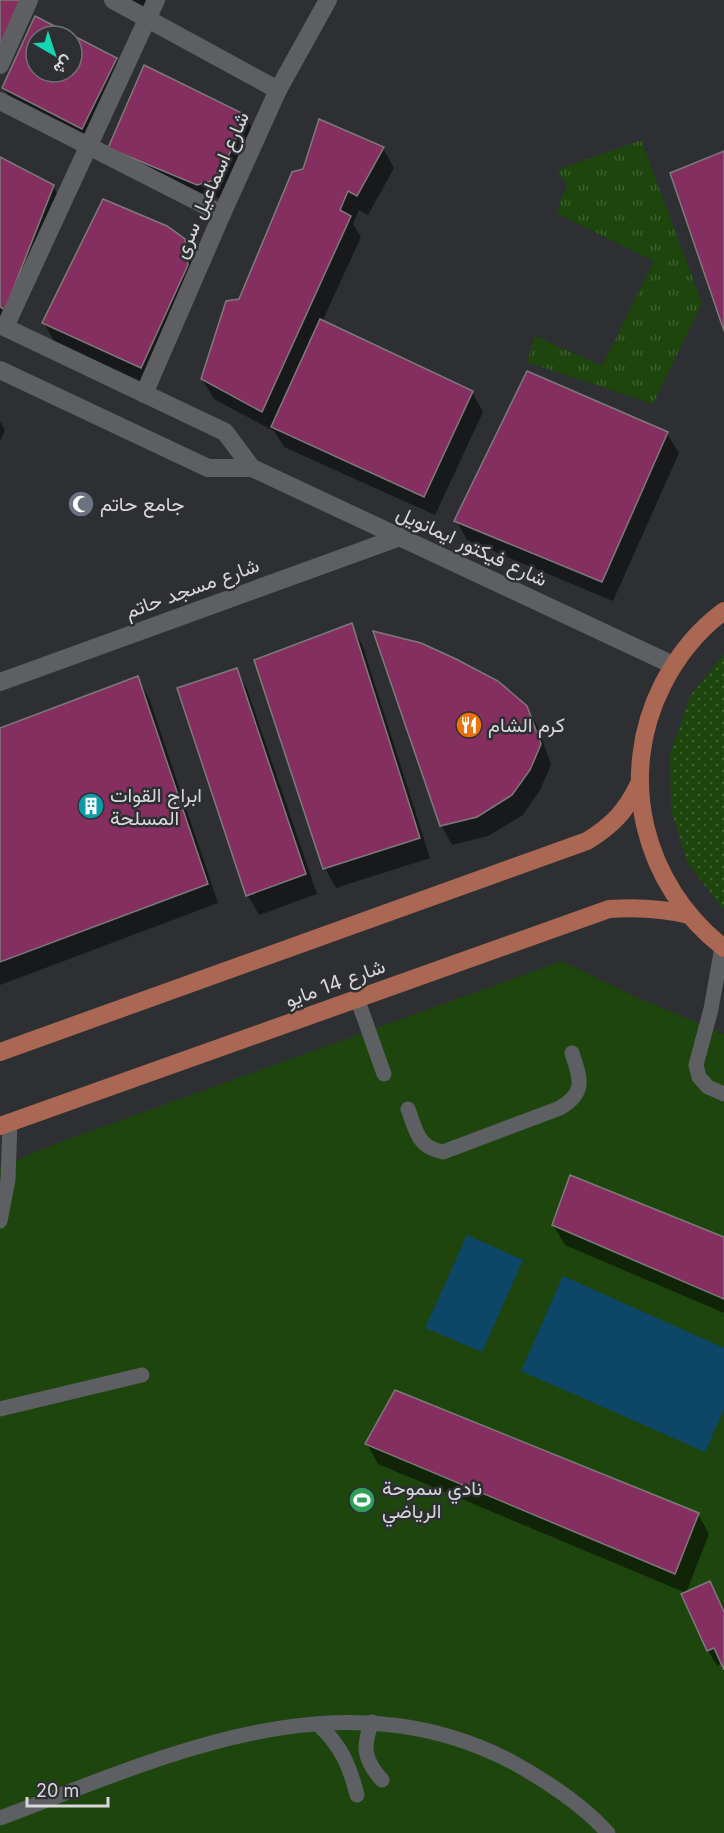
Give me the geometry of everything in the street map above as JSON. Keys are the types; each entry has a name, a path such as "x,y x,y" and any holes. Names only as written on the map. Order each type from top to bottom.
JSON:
{"main road":[{"path":"723,947 689,915 670,888 658,865 644,824 639,784 642,743 654,703 673,665 692,640 724,611"},
{"path":"0,1053 587,841 604,831 618,817 630,802 639,784"},
{"name":"شارع 14 مايو","path":"5,1124 609,909 648,907 689,915"}],"street":[{"path":"0,65 29,0"},
{"path":"112,0 278,90"},
{"path":"2,326 156,0"},
{"name":"شارع اسماعيل سرى","path":"144,394 278,90 328,0"},
{"path":"0,102 222,214"},
{"name":"شارع فيكتور ايمانويل","path":"2,326 225,432 252,468"},
{"name":"شارع فيكتور ايمانويل","path":"0,370 208,468 252,468 673,665"},
{"name":"شارع مسجد حاتم","path":"0,682 400,537"}],"lane":[{"path":"723,947 711,1009 696,1065 699,1077 708,1087 724,1094"},
{"path":"357,999 384,1074"},
{"path":"408,1109 417,1135 423,1144 432,1150 443,1152 560,1108 571,1101 578,1091 580,1078 572,1053"},
{"path":"0,1221 9,1180 5,1124"},
{"path":"0,1409 142,1375"},
{"path":"372,1722 366,1738 365,1753 371,1768 382,1780"},
{"path":"0,1818 203,1744 260,1731 318,1724 372,1722 433,1732 492,1752 546,1781 595,1818 608,1833"},
{"path":"318,1724 333,1738 344,1755 357,1795"}],"green space":[{"path":"641,140 702,303 653,404 527,362 535,336 602,366 654,261 556,213 567,185 557,170"},
{"path":"724,654 724,910 688,864 671,810 670,754 690,696"},
{"name":"نادي سموحة الرياضي","path":"562,961 634,996 724,1034 724,1833 0,1833 0,1167 55,1144"}],"water":[{"path":"467,1235 523,1260 482,1352 425,1328"},
{"path":"563,1276 724,1348 724,1409 705,1452 521,1371"}],"building":[{"path":"0,0 20,0 0,46"},
{"path":"35,16 51,24 31,24"},
{"path":"24,40 24,84 84,84 84,41 117,58 82,129 2,88"},
{"path":"144,65 246,115 223,169 211,181 197,185 108,148"},
{"path":"319,119 384,147 357,196 348,191 340,210 351,216 262,412 201,379 226,301 239,299 292,172 303,169"},
{"path":"724,151 724,331 670,173"},
{"path":"0,157 54,185 5,310 0,307"},
{"path":"103,199 167,226 185,239 188,265 141,368 42,323"},
{"path":"320,319 473,391 424,497 271,427"},
{"path":"527,371 668,432 602,582 454,521"},
{"path":"352,623 420,838 323,869 254,660"},
{"name":"كرم الشام","path":"373,631 421,643 456,659 498,681 527,706 541,744 530,770 512,795 477,817 440,826"},
{"path":"237,668 306,874 246,896 177,688"},
{"name":"ابراج القوات المسلحة","path":"138,676 208,884 0,962 0,728"},
{"path":"570,1175 724,1237 724,1299 552,1225"},
{"path":"395,1390 699,1513 675,1574 365,1444"},
{"path":"710,1581 724,1612 724,1670 714,1648 707,1651 681,1594"}],"place":[{"name":"جامع حاتم","path":"81,504"},
{"name":"كرم الشام","path":"469,725"},
{"name":"ابراج القوات المسلحة","path":"91,806"},
{"name":"نادي سموحة الرياضي","path":"362,1500"}]}
